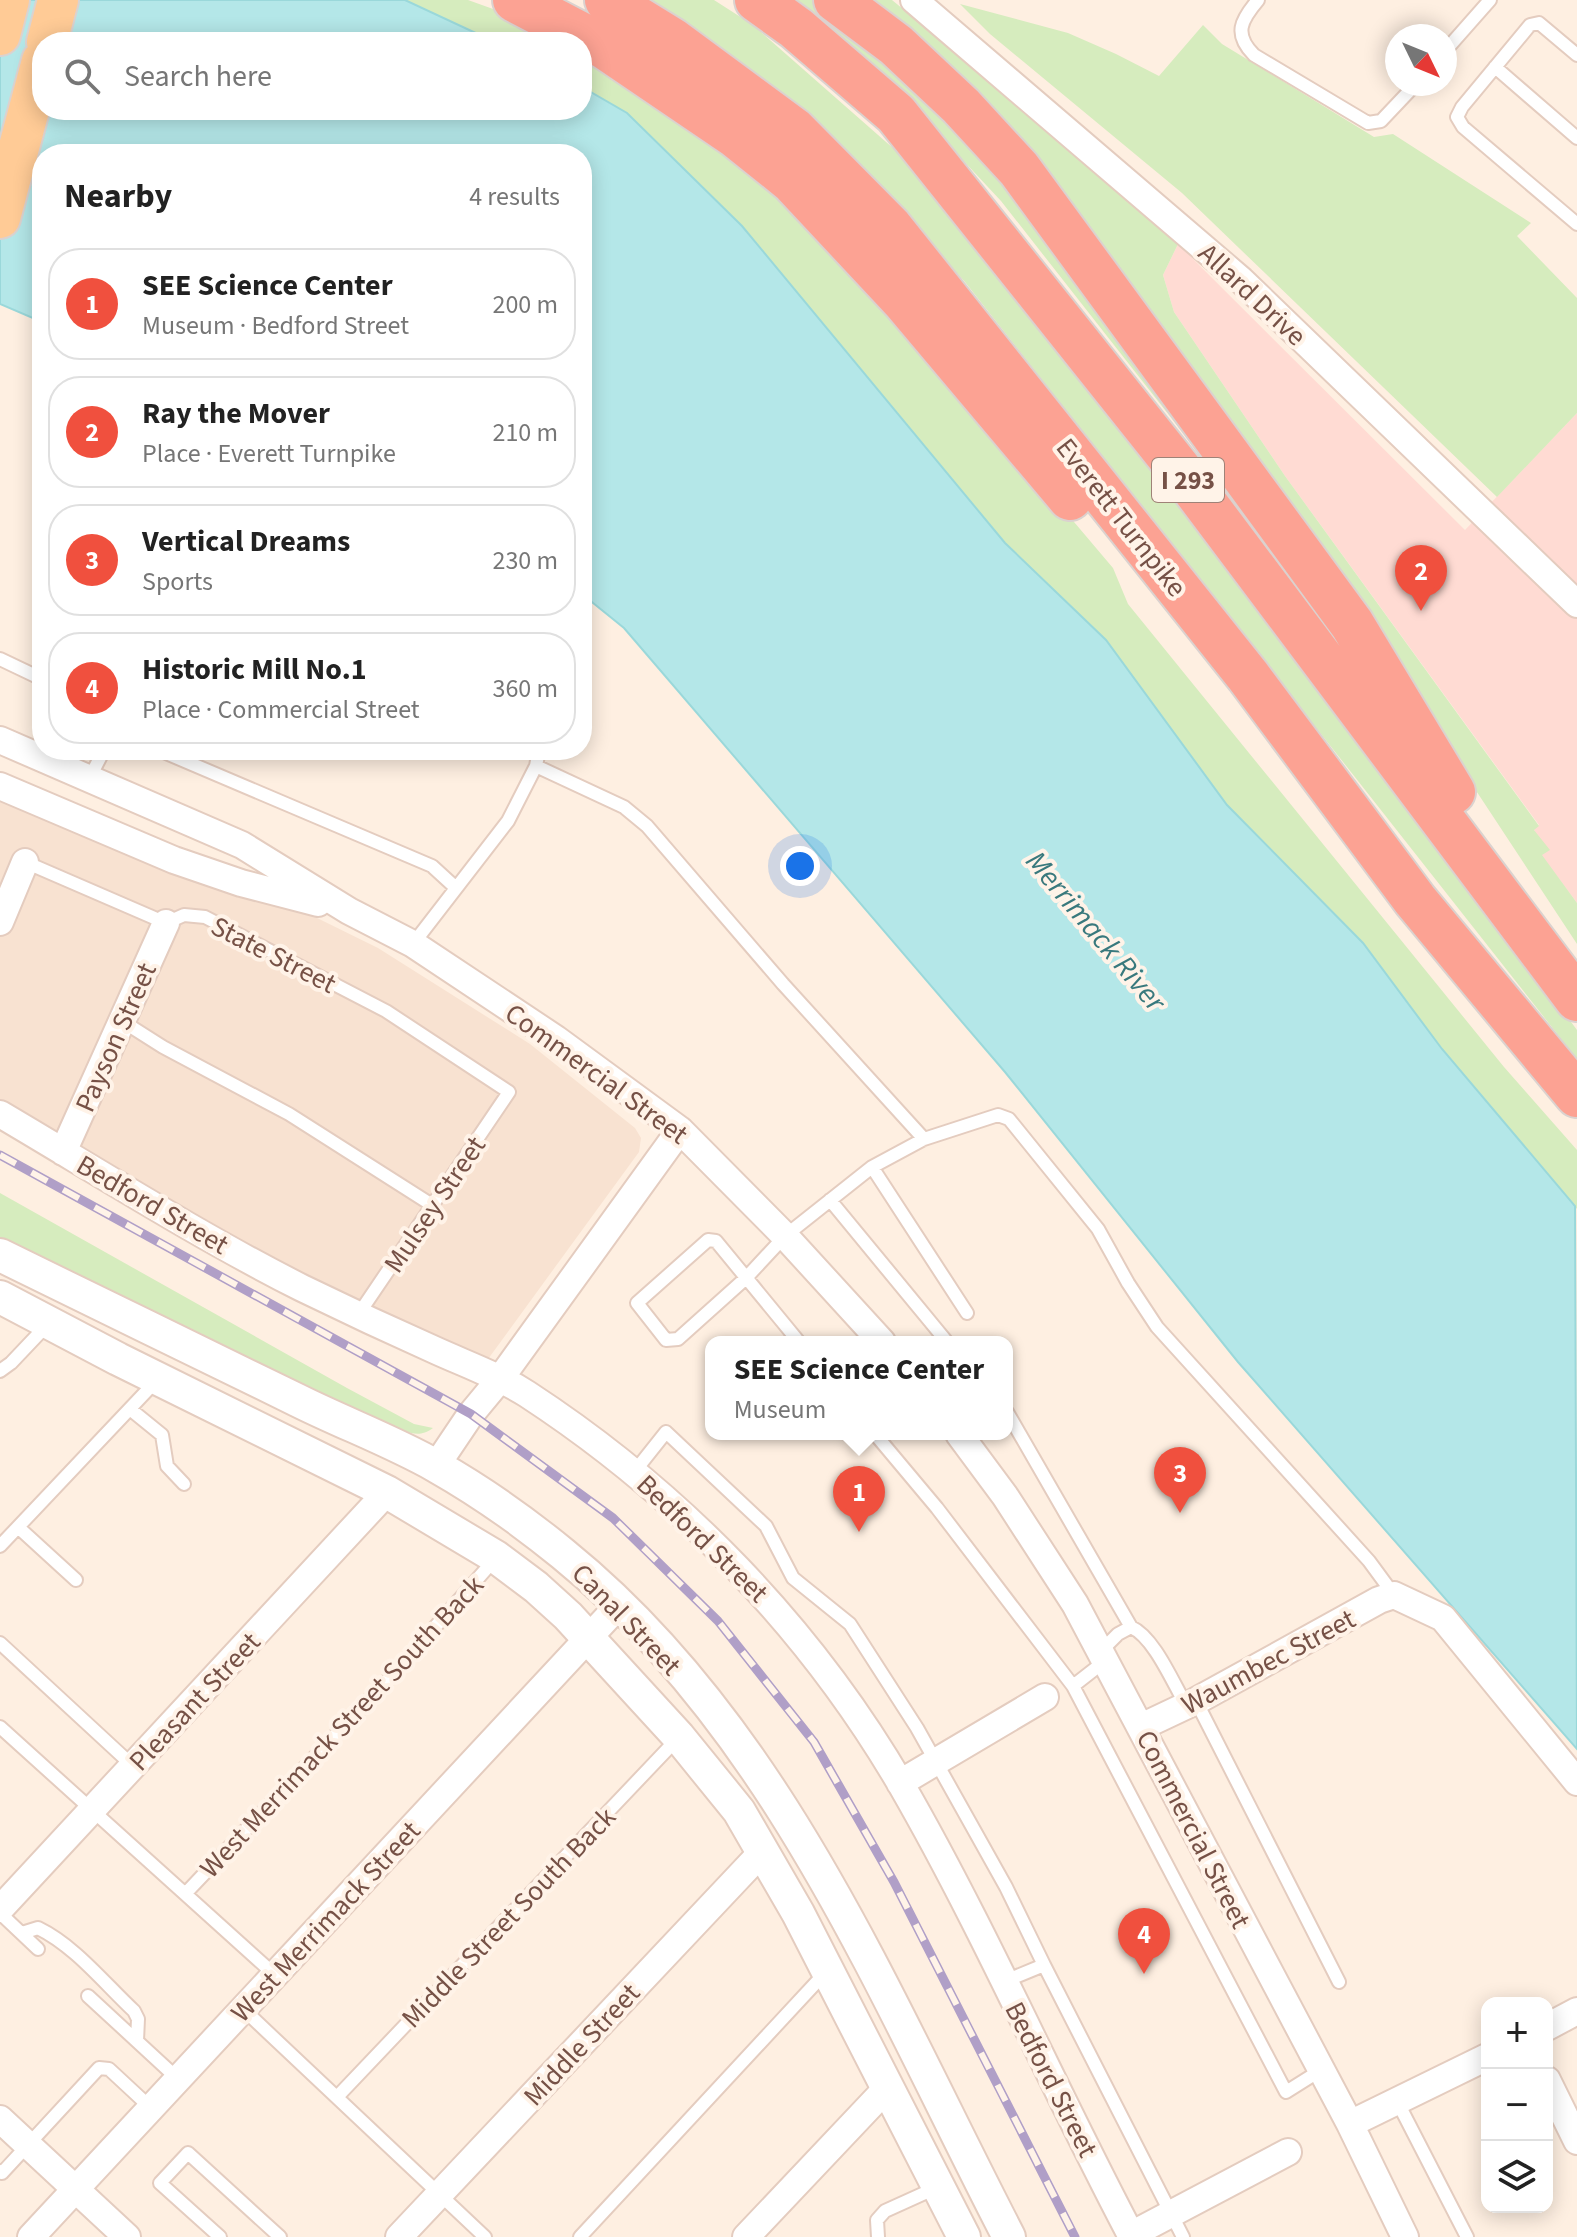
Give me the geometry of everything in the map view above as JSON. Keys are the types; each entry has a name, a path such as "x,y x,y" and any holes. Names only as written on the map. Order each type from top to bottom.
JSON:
{"highway":[{"path":"515,0 576,32"},
{"name":"Everett Turnpike","path":"607,0 672,40 794,130 890,227 1248,676 1415,900 1577,1095"},
{"name":"I 293","path":"757,0 796,28 896,114 1183,474 1577,997"},
{"path":"836,0 896,45 961,106 1019,169 1352,624 1577,997"},
{"path":"592,40 736,136 792,181 905,302 1289,767 1415,900"}],"main road":[{"path":"0,35 9,0"},
{"path":"50,32 58,0"},
{"path":"0,218 32,98"}],"street":[{"name":"Allard Drive","path":"914,0 1241,280 1577,604"},
{"name":"Commercial Street","path":"0,740 32,754"},
{"name":"Commercial Street","path":"46,760 242,845 349,911 413,944 556,1039 680,1130 785,1236 877,1336"},
{"name":"Commercial Street","path":"0,786 187,865 241,883 349,911"},
{"path":"0,922 25,862"},
{"name":"Payson Street","path":"63,1152 166,923"},
{"name":"Bedford Street","path":"0,1114 256,1264 358,1315 500,1379 537,1401 635,1471 706,1536 790,1626 843,1696 900,1783 954,1883 1131,2236"},
{"path":"436,1466 680,1130"},
{"name":"Canal Street","path":"0,1255 436,1466 563,1553 620,1604 705,1702 749,1760 807,1848 917,2052 1009,2237"},
{"name":"Canal Street","path":"0,1297 387,1492 496,1557 536,1587 588,1638 679,1737 739,1811 764,1850 964,2237"},
{"name":"Commercial Street","path":"963,1440 1005,1496 1075,1604 1350,2124 1405,2237"},
{"name":"Pleasant Street","path":"0,1911 387,1492"},
{"path":"1394,1595 1443,1618 1577,1782"},
{"name":"Waumbec Street","path":"1141,1727 1379,1600 1394,1595"},
{"name":"West Merrimack Street","path":"31,2237 620,1604"},
{"path":"900,1783 1045,1697"},
{"name":"Middle Street","path":"399,2237 764,1850"},
{"path":"1553,2024 1577,2011"},
{"path":"1350,2124 1481,2060"},
{"path":"746,2237 886,2089"},
{"path":"1553,2092 1577,2141"},
{"path":"0,2119 127,2237"},
{"path":"1131,2236 1177,2226 1288,2152"}],"lane":[{"path":"1258,0 1244,16 1241,32 1245,45 1254,55 1368,123 1381,121 1405,96"},
{"path":"1457,37 1490,0"},
{"path":"1577,55 1539,23 1530,25 1457,117 1463,127 1577,224"},
{"path":"1495,67 1577,138"},
{"path":"0,659 32,674"},
{"path":"89,779 99,760"},
{"path":"183,760 432,866 456,888"},
{"path":"413,944 508,821 537,760"},
{"path":"536,766 624,807 647,826 783,984 924,1139"},
{"path":"25,862 166,923"},
{"name":"State Street","path":"166,923 184,915 205,917 386,1011 509,1092"},
{"path":"122,1021 163,1047 289,1114 432,1205"},
{"name":"Mulsey Street","path":"358,1315 509,1092"},
{"path":"794,1336 746,1278 716,1241 708,1240 637,1303 666,1340 678,1339 746,1278 785,1236 872,1167 924,1139 998,1115 1009,1119 1098,1229 1157,1327 1369,1561 1394,1595"},
{"path":"872,1167 967,1313"},
{"path":"830,1200 942,1336"},
{"path":"0,1371 6,1360 49,1323"},
{"path":"0,1546 158,1379"},
{"path":"130,1409 162,1435 167,1466 184,1484"},
{"path":"1013,1422 1131,1627 1148,1640 1191,1703 1339,1982"},
{"path":"635,1471 666,1432 755,1514 773,1538 793,1578 850,1624 936,1762 1006,1887 1177,2226"},
{"path":"880,1440 937,1508 1073,1686 1286,2092 1321,2070"},
{"path":"18,1527 76,1580"},
{"name":"West Merrimack Street South Back","path":"185,1894 398,1669 496,1557"},
{"path":"1073,1686 1103,1656 1118,1634 1131,1627"},
{"path":"0,1643 133,1766"},
{"path":"0,1727 275,1975"},
{"name":"Middle Street South Back","path":"337,2097 679,1737"},
{"path":"0,1911 38,1949"},
{"path":"22,1933 38,1928 80,1960 134,2011 138,2019 137,2041"},
{"path":"1003,1982 1044,1965"},
{"path":"580,2237 827,1971"},
{"path":"88,1996 178,2079"},
{"path":"243,2009 485,2237"},
{"path":"0,2171 2,2173 99,2068 109,2069 151,2108"},
{"path":"1397,2101 1467,2237"},
{"path":"220,2237 160,2183 188,2153 280,2237"},
{"path":"878,2237 877,2220 885,2211 938,2187"}],"shaded area":[{"path":"1178,244 1465,530 1577,413 1577,903 1541,855 1534,829 1539,825 1285,476 1174,312 1163,275"},
{"path":"0,801 199,882 313,916 378,948 530,1044 635,1128 641,1138 639,1152 472,1381 0,1127"}],"green space":[{"path":"405,0 468,0 507,14 538,32 474,32"},
{"path":"641,0 714,0 753,25 894,149 1000,270 1336,706 1577,1030 1577,1059 965,282 845,153 780,93 710,40"},
{"path":"789,0 813,0 864,35 1017,179 1212,455 1205,461 1001,201 903,96"},
{"path":"862,0 892,0 1080,155 1178,244 1163,275 1174,312 1285,476 1539,826 1534,830 1550,850 1542,855 1577,903 1577,944 1338,581"},
{"path":"960,4 1068,33 1159,76 1203,25 1222,44 1374,137 1393,134 1531,223 1517,236 1577,298 1577,413 1497,497 1182,193 990,34"},
{"path":"592,64 680,114 817,226 920,340 1113,568 1128,604 1504,1067 1577,1150 1577,1209 1442,1049 1363,943 1227,805 1106,640 1005,543 627,113 592,93"},
{"path":"0,1193 347,1388 414,1424 433,1428 418,1434 392,1426 388,1430 0,1241"}],"water":[{"name":"Merrimack River","path":"0,0 405,0 474,32 32,32 32,120 592,120 592,93 627,113 742,226 1005,543 1106,640 1227,805 1363,943 1442,1049 1575,1206 1577,1749 1238,1362 1005,1072 624,628 592,602 592,144 32,144 32,318 0,304"}],"railway":[{"path":"0,1155 471,1414 613,1518 718,1621 814,1742 894,1882 1075,2237"}],"place":[{"name":"Ray the Mover","path":"1421,611"},
{"name":"Vertical Dreams","path":"1180,1513"},
{"name":"SEE Science Center","path":"859,1532"},
{"name":"Historic Mill No.1","path":"1144,1974"}]}
